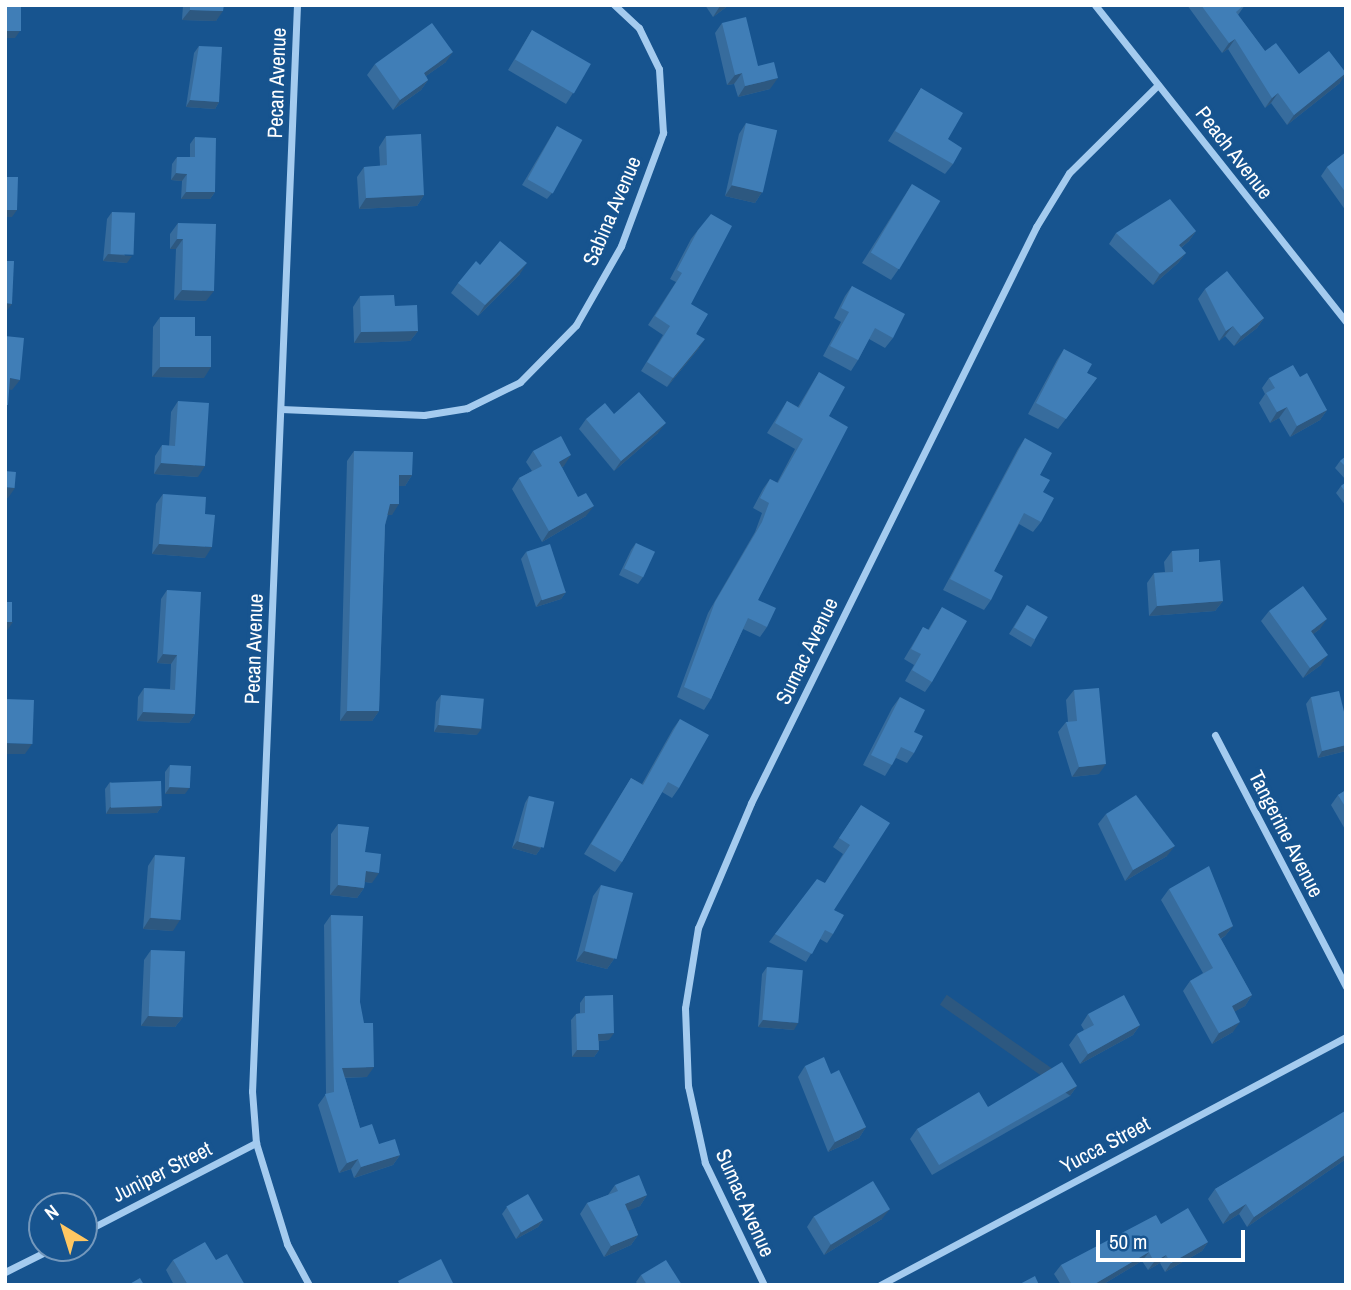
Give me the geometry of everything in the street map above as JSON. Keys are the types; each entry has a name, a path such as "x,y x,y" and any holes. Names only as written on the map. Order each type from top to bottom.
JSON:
{"street":[{"name":"Pecan Avenue","path":"297,5 253,1091 256,1143 287,1244 309,1285"},
{"name":"Sabina Avenue","path":"281,410 424,415 467,408 520,382 576,325 621,246 663,133 659,69 639,28 614,5"},
{"name":"Peach Avenue","path":"1095,5 1346,322"},
{"name":"Sumac Avenue","path":"764,1285 705,1163 688,1086 685,1008 698,928 751,803 1036,227 1069,173 1158,85"},
{"name":"Tangerine Avenue","path":"1215,735 1346,987"},
{"name":"Yucca Street","path":"880,1285 1346,1037"},
{"name":"Juniper Street","path":"98,1225 256,1143"},
{"path":"5,1272 28,1260"}],"building":[{"path":"5,5 21,5 21,31 5,31"},
{"path":"190,5 224,5 223,11 190,10"},
{"path":"1201,5 1244,5 1236,12 1265,51 1276,43 1299,74 1329,51 1346,73 1294,115 1278,93 1272,98 1235,39 1229,43"},
{"path":"746,17 758,66 774,62 778,78 745,86 742,73 735,75 722,23"},
{"path":"432,23 453,52 424,73 428,80 400,100 375,64"},
{"path":"532,30 591,64 574,93 515,59"},
{"path":"199,46 222,47 219,102 190,100"},
{"path":"921,88 963,113 948,139 962,148 953,164 895,131"},
{"path":"746,123 777,130 763,193 732,185"},
{"path":"557,126 582,140 553,193 527,179"},
{"path":"421,134 424,195 366,198 364,167 387,165 386,136"},
{"path":"195,137 216,138 215,192 186,192 187,174 176,173 177,157 195,157"},
{"path":"1346,152 1346,193 1327,167"},
{"path":"5,157 6,177 18,177 17,210 5,210"},
{"path":"912,184 940,201 899,270 871,253"},
{"path":"1170,199 1196,231 1179,245 1186,253 1160,274 1116,233"},
{"path":"112,212 135,213 134,255 111,254"},
{"path":"711,214 732,226 691,304 708,314 696,334 705,339 673,378 647,362 670,326 655,316 682,273 677,270 698,230"},
{"path":"178,223 216,224 214,291 182,290 183,239 177,239"},
{"path":"500,241 527,263 485,305 458,283 476,261 480,265"},
{"path":"5,261 14,261 12,304 5,303"},
{"path":"1227,271 1264,318 1241,336 1233,326 1226,331 1205,289"},
{"path":"852,286 905,314 893,338 875,328 858,360 830,346 849,312 841,308"},
{"path":"394,295 395,306 417,305 418,331 361,332 360,296"},
{"path":"160,317 195,317 195,336 211,336 211,367 160,367"},
{"path":"5,336 24,338 20,380 10,378 8,405 5,405"},
{"path":"1064,349 1092,364 1087,373 1097,378 1066,419 1036,403"},
{"path":"1293,365 1300,377 1307,373 1327,410 1297,426 1287,407 1277,412 1266,393 1275,388 1269,378"},
{"path":"819,372 845,387 829,416 848,427 758,600 776,608 767,627 748,618 711,699 684,687 715,602 762,522 769,503 760,498 770,479 778,483 803,439 775,423 787,401 799,408"},
{"path":"639,392 666,423 621,461 586,419 605,403 614,414"},
{"path":"178,401 209,403 205,466 161,463 162,445 175,446"},
{"path":"561,436 571,455 559,462 578,497 586,493 594,506 549,531 519,478 542,466 533,451"},
{"path":"1025,438 1052,453 1040,475 1050,480 1043,492 1054,498 1041,522 1024,513 994,571 1003,576 991,600 950,579"},
{"path":"354,451 413,452 412,475 399,475 399,504 390,504 385,525 379,711 347,711"},
{"path":"1346,456 1346,467 1340,461"},
{"path":"5,471 16,472 15,488 5,487"},
{"path":"163,494 206,497 205,514 215,515 212,547 159,544"},
{"path":"636,543 655,552 643,577 624,568"},
{"path":"550,544 566,593 542,600 526,552"},
{"path":"1199,549 1199,562 1220,560 1223,601 1157,606 1154,573 1173,572 1172,551"},
{"path":"1303,586 1327,619 1311,631 1328,655 1310,668 1269,611"},
{"path":"167,590 201,592 195,714 143,712 144,688 175,690 177,655 163,654"},
{"path":"5,602 12,602 12,622 5,622"},
{"path":"1027,605 1048,617 1035,640 1014,628"},
{"path":"942,607 967,621 932,682 912,670 921,654 911,649 923,627 929,630"},
{"path":"1099,688 1106,764 1079,767 1066,722 1077,721 1074,690"},
{"path":"1339,691 1346,720 1346,745 1322,751 1311,697"},
{"path":"441,695 484,699 481,729 438,725"},
{"path":"900,697 925,710 914,732 923,736 914,753 901,747 892,765 871,755"},
{"path":"5,699 34,700 32,744 5,743"},
{"path":"680,719 709,735 679,788 668,782 622,862 591,844 631,778 643,785"},
{"path":"170,765 191,766 190,788 169,787"},
{"path":"161,781 162,806 111,808 110,783"},
{"path":"1346,790 1346,808 1338,795"},
{"path":"1136,795 1175,846 1133,870 1106,814"},
{"path":"529,796 554,802 544,848 518,842"},
{"path":"861,805 890,823 834,910 844,915 833,934 825,930 812,954 775,934 817,879 825,883 850,845 839,838"},
{"path":"338,824 369,827 365,852 381,854 379,873 366,871 364,888 338,885"},
{"path":"155,855 185,857 181,920 151,918"},
{"path":"1209,866 1233,926 1218,934 1252,995 1232,1006 1240,1022 1219,1033 1190,981 1213,968 1169,889"},
{"path":"601,885 633,893 617,959 585,951"},
{"path":"331,915 363,916 360,1002 364,1023 373,1023 374,1067 342,1068 360,1128 372,1124 379,1144 395,1139 400,1155 361,1167 358,1159 347,1163 325,1094 334,1092"},
{"path":"151,950 185,951 183,1017 149,1016"},
{"path":"767,967 803,970 798,1023 762,1020"},
{"path":"613,995 614,1033 598,1034 599,1050 577,1050 576,1014 585,1013 585,996"},
{"path":"1124,995 1140,1025 1088,1054 1077,1034 1094,1025 1088,1014"},
{"path":"824,1057 831,1074 839,1070 866,1127 835,1142 805,1066"},
{"path":"1062,1062 1077,1086 939,1165 917,1129 979,1092 988,1107"},
{"path":"1345,1111 1346,1154 1254,1217 1246,1204 1230,1214 1215,1189"},
{"path":"639,1175 647,1195 625,1204 638,1235 611,1246 587,1203 618,1191 615,1185"},
{"path":"873,1181 890,1209 831,1245 814,1217"},
{"path":"528,1194 543,1220 521,1232 506,1206"},
{"path":"1188,1208 1208,1242 1171,1263 1166,1255 1154,1262 1149,1252 1093,1285 1072,1285 1061,1265 1156,1215 1161,1224"},
{"path":"205,1242 216,1260 227,1254 245,1285 188,1285 173,1260"},
{"path":"441,1259 454,1285 400,1285 398,1281"},
{"path":"666,1260 682,1285 647,1285 641,1275"},
{"path":"1035,1276 1039,1285 1018,1285"},
{"path":"140,1278 144,1285 128,1285"}]}
